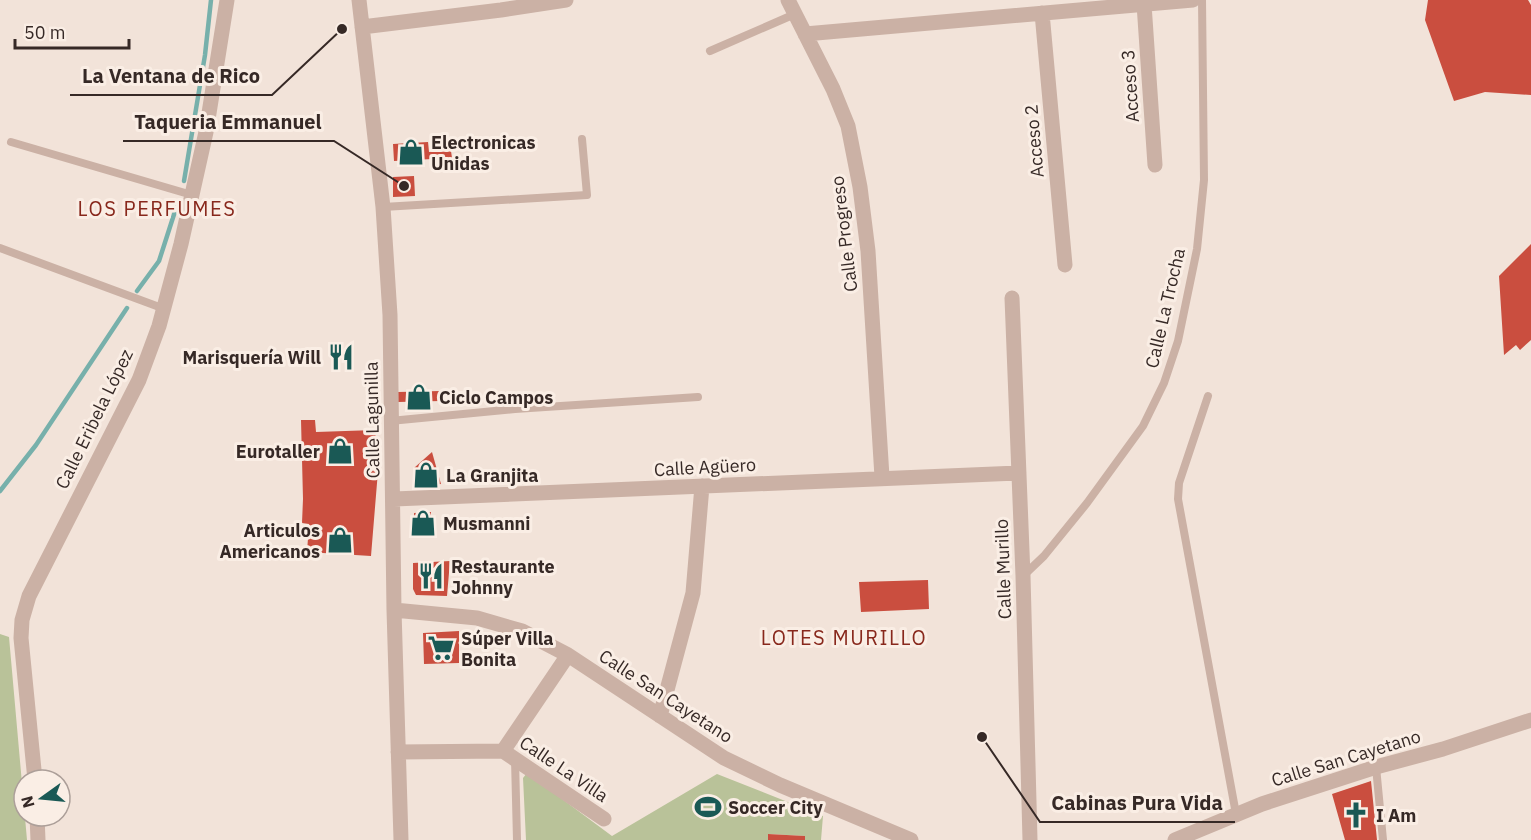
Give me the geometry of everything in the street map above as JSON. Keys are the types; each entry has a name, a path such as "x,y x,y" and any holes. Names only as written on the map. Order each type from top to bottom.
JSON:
{"street":[{"name":"Calle Eribela López","path":"34,768 21,638 22,620 29,596 139,380 159,326 181,244 208,122 227,0"},
{"name":"Calle Lagunilla","path":"359,0 383,207 390,315 390,421 394,500 394,610 401,840"},
{"path":"362,27 566,0"},
{"name":"Calle Progreso","path":"788,0 833,90 848,126 860,187 868,251 882,477"},
{"path":"805,34 1194,0"},
{"name":"Acceso 3","path":"1144,4 1155,165"},
{"name":"Acceso 2","path":"1042,13 1065,265"},
{"name":"Calle Murillo","path":"1012,298 1030,840"},
{"name":"Calle Agüero","path":"394,500 1019,472"},
{"path":"660,716 693,592 702,486"},
{"name":"Calle San Cayetano","path":"394,610 477,618 522,631 568,655 724,758 780,785 911,840"},
{"name":"Calle La Villa","path":"509,754 568,655"},
{"name":"Calle San Cayetano","path":"1174,840 1236,814 1376,767 1443,749 1531,720"},
{"name":"Calle La Villa","path":"398,752 509,754 604,819"}],"lane":[{"name":"Calle La Trocha","path":"1023,576 1044,556 1087,503 1143,426 1164,383 1178,341 1197,249 1204,180 1202,0"},
{"path":"710,51 795,14"},
{"path":"383,207 587,195 582,139"},
{"path":"11,142 192,195"},
{"path":"0,248 162,308"},
{"path":"1208,396 1179,483 1178,499 1236,814"},
{"path":"390,421 515,409 698,397"},
{"path":"509,754 517,840"},
{"path":"1376,767 1383,840"}],"green space":[{"path":"0,634 9,637 21,768 12,768 12,828 26,828 27,840 0,840"},
{"path":"527,773 612,836 717,774 823,816 821,840 805,840 805,836 769,834 768,840 526,840 523,778"}],"building":[{"path":"1428,0 1528,0 1531,5 1531,95 1485,92 1454,101 1425,20"},
{"name":"Electronicas Unidas","path":"428,142 429,152 451,151 452,158 394,161 393,144"},
{"path":"414,176 415,196 393,197 393,177"},
{"path":"1531,244 1531,340 1520,350 1516,345 1504,355 1499,276"},
{"name":"Ciclo Campos","path":"440,391 441,401 398,402 398,392"},
{"name":"Eurotaller","path":"301,420 315,420 316,432 375,430 378,471 371,556 307,552 309,524 302,523"},
{"name":"La Granjita","path":"432,452 441,484 422,486 414,482 414,468"},
{"name":"Musmanni","path":"431,512 431,533 415,533 414,513"},
{"name":"Restaurante Johnny","path":"450,561 447,596 416,595 413,589 413,563"},
{"path":"928,580 929,609 861,612 859,582"},
{"name":"Súper Villa Bonita","path":"459,631 459,663 424,664 423,633"},
{"name":"I Am","path":"1371,781 1377,840 1345,840 1332,794"},
{"path":"768,834 805,836 805,840 768,840"}],"waterway":[{"path":"184,181 205,55 211,0"},
{"path":"137,291 159,261 178,202"},
{"path":"0,491 36,445 127,308"}],"place":[{"name":"La Ventana de Rico","path":"342,29"},
{"name":"Electronicas Unidas","path":"411,152"},
{"name":"Taqueria Emmanuel","path":"404,186"},
{"name":"Marisquería Will","path":"341,357"},
{"name":"Ciclo Campos","path":"419,397"},
{"name":"Eurotaller","path":"340,451"},
{"name":"La Granjita","path":"426,475"},
{"name":"Musmanni","path":"423,523"},
{"name":"Articulos Americanos","path":"340,540"},
{"name":"Restaurante Johnny","path":"431,576"},
{"name":"Súper Villa Bonita","path":"441,648"},
{"name":"Cabinas Pura Vida","path":"982,737"},
{"name":"Soccer City","path":"708,807"},
{"name":"I Am","path":"1356,815"}],"district":[{"name":"LOS PERFUMES","path":"157,208"},
{"name":"LOTES MURILLO","path":"844,637"}]}
